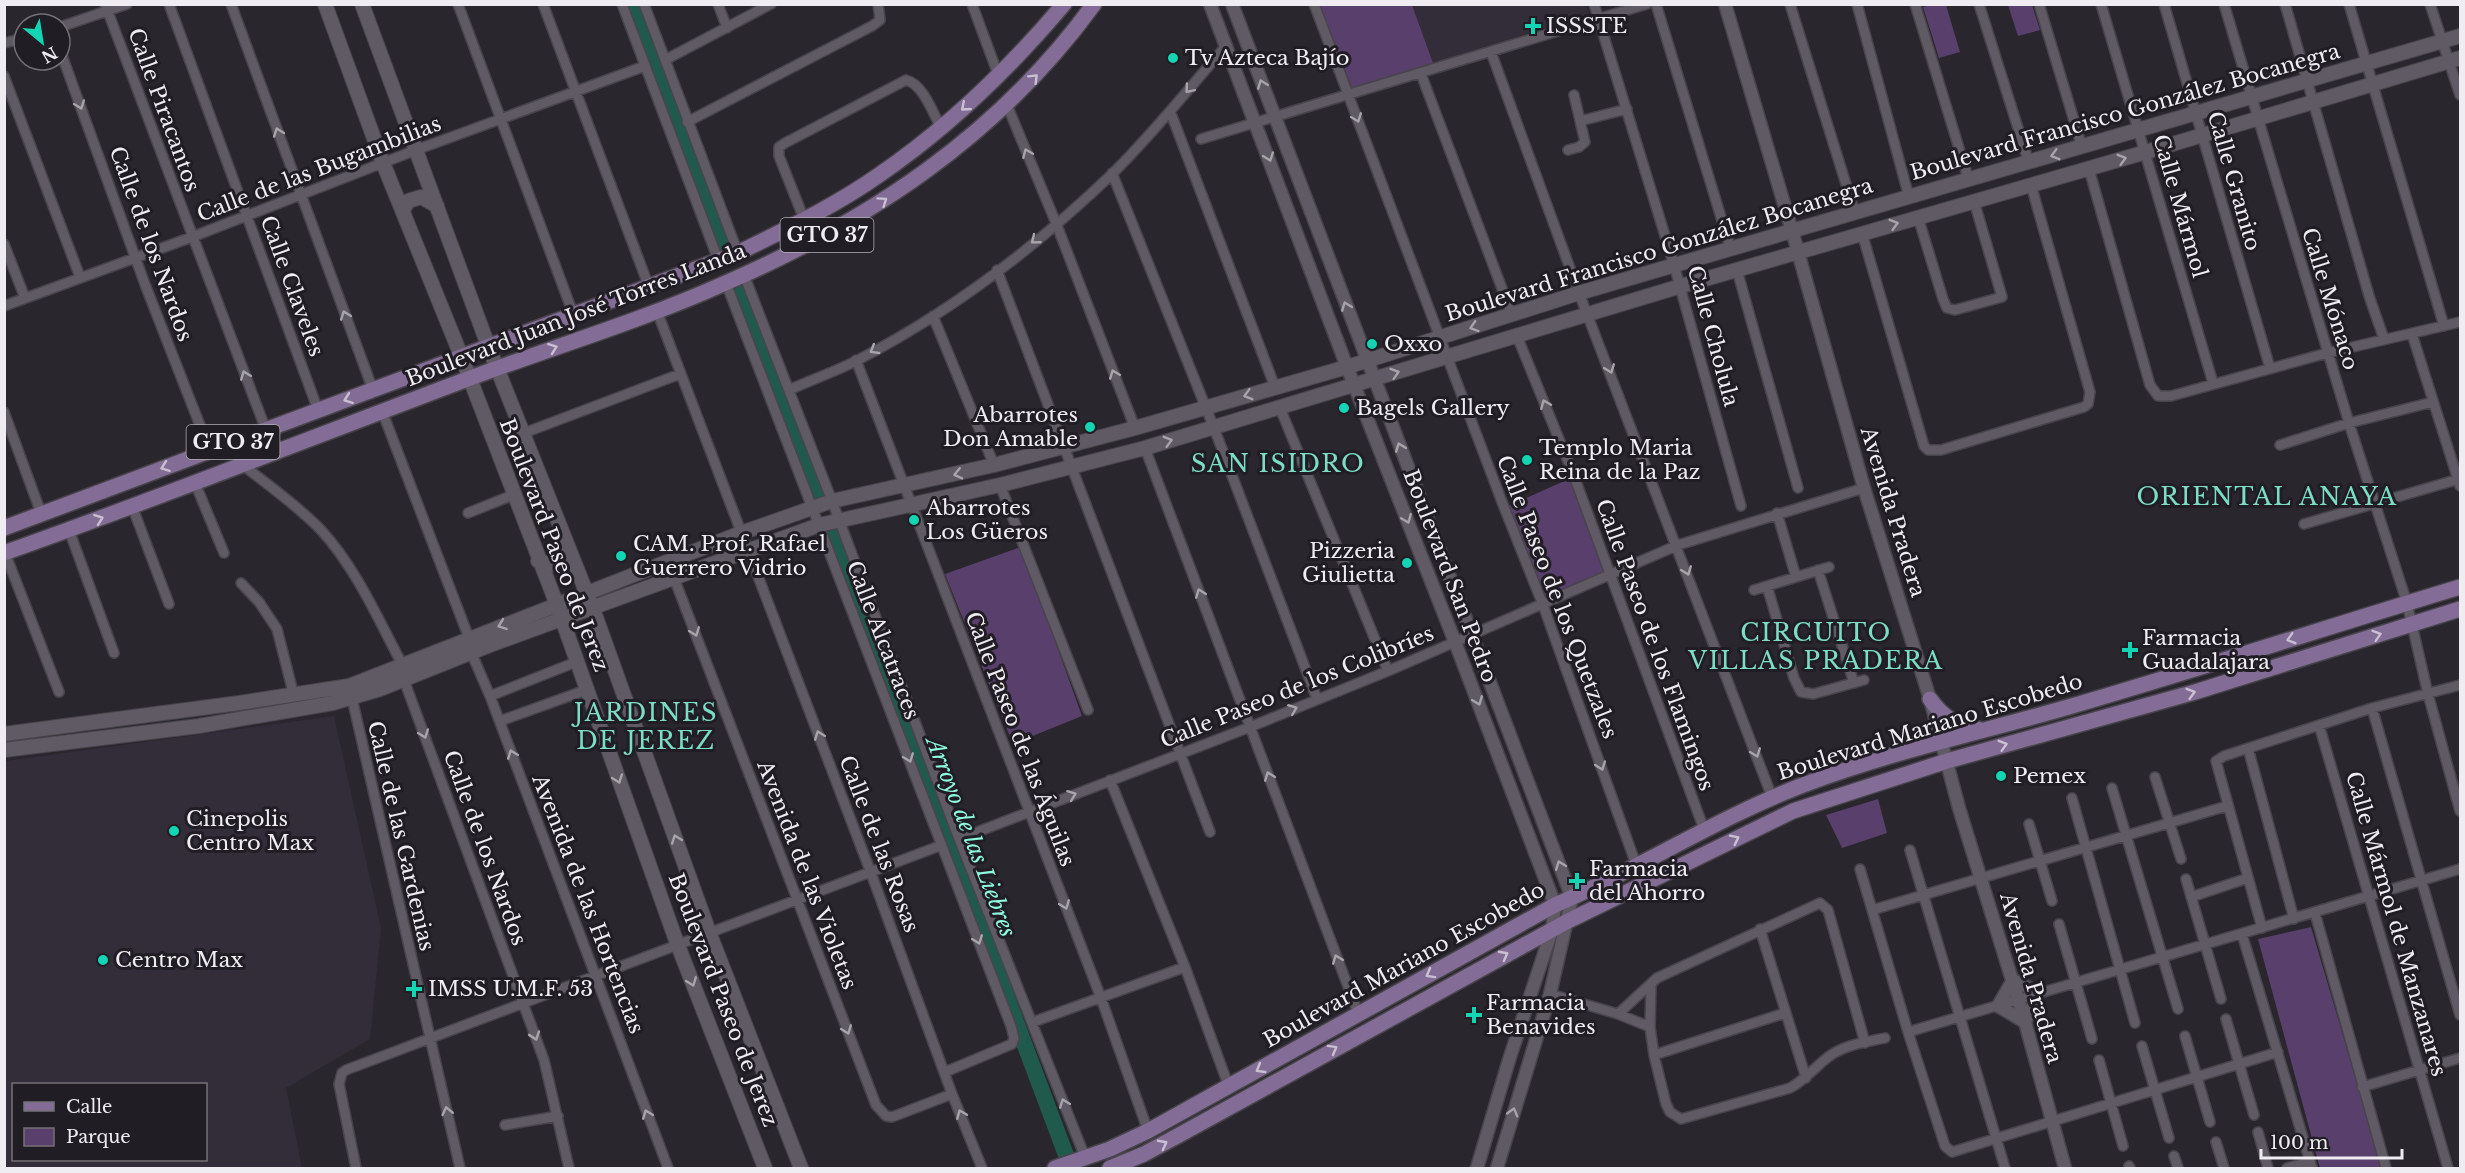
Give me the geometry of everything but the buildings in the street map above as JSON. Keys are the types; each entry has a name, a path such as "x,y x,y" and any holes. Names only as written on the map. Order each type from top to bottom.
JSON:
{"main road":[{"name":"Boulevard Paseo de Jerez","path":"326,4 383,163 470,378 538,561 557,605 677,944 765,1168"},
{"name":"Boulevard Paseo de Jerez","path":"362,4 489,348 593,609 709,932 801,1168"},
{"name":"Boulevard Juan José Torres Landa","path":"4,528 738,253 804,219 878,176 941,128 999,77 1064,4"},
{"name":"Boulevard Juan José Torres Landa","path":"4,553 470,378 657,311 798,250 865,214 941,160 1007,105 1041,71 1094,4"},
{"name":"Boulevard Francisco González Bocanegra","path":"4,750 302,710 350,692 402,664 741,533 832,501 994,465 1135,428 1367,361 1579,293 2460,36"},
{"name":"Boulevard Francisco González Bocanegra","path":"4,734 294,696 350,692 404,680 471,652 819,525 913,506 1145,448 1681,286 2089,169 2455,59"},
{"path":"403,210 408,201 421,197 437,206"},
{"path":"538,561 556,565 563,560 568,547"},
{"name":"Boulevard Mariano Escobedo","path":"1055,1168 1110,1149 1148,1131 1555,906 1637,867 1772,797 1828,776 1941,741 1990,729 2201,667 2460,587"},
{"name":"Boulevard Mariano Escobedo","path":"1110,1168 1144,1154 1182,1134 1568,921 1792,811 1947,761 2195,692 2460,609"},
{"path":"1930,699 1941,712 1962,726 1990,729"},
{"path":"224,722 226,711 239,703"}],"street":[{"path":"72,22 107,8 128,4"},
{"name":"Calle Claveles","path":"169,4 318,410"},
{"path":"231,4 373,390"},
{"path":"458,4 574,316"},
{"path":"543,4 649,287"},
{"path":"622,4 719,262"},
{"path":"644,4 738,253"},
{"path":"718,4 727,27"},
{"path":"664,60 771,4"},
{"path":"687,122 876,23 881,15 878,4"},
{"path":"972,4 999,77"},
{"name":"Boulevard San Pedro","path":"1210,4 1354,386 1455,642 1555,906 1552,930 1509,1060 1477,1168"},
{"name":"Boulevard San Pedro","path":"1232,4 1373,380 1473,635 1572,898"},
{"name":"Calle Paseo de los Quetzales","path":"1314,4 1544,605 1637,867"},
{"name":"Calle Cholula","path":"1594,4 1681,286 1741,506"},
{"path":"1201,139 1647,4"},
{"path":"1656,4 1731,250"},
{"name":"Avenida Pradera","path":"1725,4 1864,488 1930,699 1980,877 2019,1000 2065,1168"},
{"path":"1790,4 1855,213"},
{"path":"1857,4 1909,197"},
{"path":"1915,4 1969,181"},
{"path":"1979,4 2029,163"},
{"path":"2039,4 2082,147"},
{"name":"Calle Mármol","path":"2101,4 2213,383"},
{"name":"Calle Granito","path":"2164,4 2271,368"},
{"name":"Calle Mónaco","path":"2224,4 2349,423 2407,603 2428,694 2460,811"},
{"path":"2285,4 2384,339"},
{"path":"2349,4 2444,326"},
{"path":"2430,4 2443,41 2455,59 2460,95"},
{"name":"Calle Piracantos","path":"107,8 266,430"},
{"path":"789,390 856,360 933,316 997,270 1056,223 1112,173 1227,45"},
{"path":"1491,52 1579,293 1772,797"},
{"name":"Calle de las Bugambilias","path":"4,306 645,66"},
{"name":"Calle de los Nardos","path":"68,72 210,451"},
{"path":"1421,74 1512,315"},
{"path":"4,76 80,277"},
{"path":"804,219 778,156 779,147 785,143 906,80 914,83 919,89 941,128"},
{"path":"1568,150 1579,147 1585,142 1574,95"},
{"path":"1007,105 1056,223 1135,428"},
{"path":"1580,121 1627,109"},
{"path":"1170,111 1275,387"},
{"path":"2089,169 2150,385 2158,396 2165,397 2328,353 2460,322"},
{"path":"1112,173 1206,407 1317,699"},
{"path":"1862,233 1921,440 1928,450 1941,450 2078,410 2088,404 2091,392 2031,185"},
{"path":"1918,217 1945,304 1951,310 2002,297 1974,201"},
{"path":"4,244 25,298"},
{"path":"997,270 1210,832"},
{"path":"1737,270 1798,488"},
{"path":"744,275 959,839 1085,1157"},
{"name":"Calle Alcatraces","path":"726,283 1014,1038 1012,1044 1005,1048 945,1072"},
{"name":"Calle de las Rosas","path":"657,311 871,873 952,1094 982,1168"},
{"path":"933,316 994,465"},
{"path":"2304,524 2460,483 2412,334"},
{"name":"Calle Paseo de los Flamingos","path":"1517,336 1574,476 1705,832"},
{"name":"Calle Paseo de las Águilas","path":"856,360 1101,998 1148,1131"},
{"path":"524,433 680,374"},
{"path":"2280,445 2349,423 2433,402"},
{"path":"1280,408 1388,671"},
{"path":"382,411 469,638"},
{"path":"4,412 41,513"},
{"path":"1145,448 1358,1013"},
{"path":"243,465 293,505 333,544 356,579 402,664"},
{"path":"195,483 224,553"},
{"path":"1000,485 1088,710"},
{"name":"Calle Paseo de los Colibríes","path":"959,839 1250,727 1388,671 1544,605 1677,545 1864,488"},
{"path":"468,513 513,495"},
{"path":"132,506 169,604"},
{"path":"1777,513 1796,577"},
{"path":"69,530 114,653"},
{"path":"4,553 59,692"},
{"path":"1754,590 1828,567"},
{"path":"1818,570 1854,683"},
{"name":"Avenida de las Violetas","path":"674,578 876,1105 886,1116 901,1114 952,1094"},
{"path":"241,583 259,602 276,629 294,696"},
{"path":"1767,586 1794,678 1802,692 1813,694 1864,680"},
{"name":"Avenida de las Hortencias","path":"471,652 500,721 668,1168"},
{"path":"490,696 576,662"},
{"name":"Calle de los Nardos","path":"404,680 544,1060 569,1168"},
{"path":"2262,928 2216,761 2224,756 2372,708 2460,685"},
{"path":"500,721 586,690"},
{"name":"Calle de las Gardenias","path":"350,692 460,1168"},
{"path":"2372,708 2460,1015"},
{"name":"Calle Mármol de Manzanares","path":"2319,725 2448,1168"},
{"path":"2248,748 2294,919"},
{"path":"2155,777 2181,859"},
{"path":"1110,780 1185,967 1229,1087"},
{"path":"2112,788 2178,1009"},
{"path":"2072,798 2135,1023"},
{"path":"1872,910 2227,806"},
{"path":"2029,824 2052,901"},
{"path":"356,1168 339,1084 342,1073 430,1037 942,845"},
{"path":"1910,850 2005,1168"},
{"path":"1860,869 1908,1032 1945,1146 1952,1152 2278,1053"},
{"path":"1908,1032 2460,869"},
{"path":"2191,897 2248,878"},
{"path":"2186,879 2221,999"},
{"path":"1497,1168 1550,994 1572,898"},
{"path":"1617,1014 1651,986 1657,978 1666,973 1820,903 1825,905 1865,1042"},
{"path":"2315,913 2386,1168"},
{"path":"2059,924 2092,1039"},
{"path":"1760,929 1806,1078"},
{"path":"2242,934 2311,1165 2287,1168"},
{"path":"1033,1022 1185,967"},
{"path":"1998,1006 2013,980 2039,993"},
{"path":"1651,986 1650,1028 1654,1055 1666,1104 1670,1112 1681,1119 1779,1092 1806,1078 1828,1056 1865,1042 1885,1038"},
{"path":"1998,1006 2025,1022 2039,993"},
{"path":"1550,994 1617,1014 1650,1028"},
{"path":"1654,1055 1785,1013"},
{"path":"2226,1019 2254,1115"},
{"path":"2186,1036 2210,1122"},
{"path":"2142,1046 2169,1138"},
{"path":"2362,1087 2460,1058"},
{"path":"2099,1060 2122,1146"},
{"path":"505,1125 558,1116"},
{"path":"2258,1132 2268,1168"},
{"path":"2216,1142 2224,1168"},
{"path":"2174,1156 2178,1168"}],"shaded area":[{"path":"1412,5 1586,5 1589,14 1433,63"},
{"path":"334,716 381,928 370,1039 286,1088 302,1168 5,1168 5,761"}],"green space":[{"path":"1320,5 1412,5 1433,63 1352,88"},
{"path":"1946,5 1960,52 1939,58 1923,7"},
{"path":"2008,5 2032,5 2040,30 2018,36"},
{"path":"1571,478 1605,573 1545,598 1506,507"},
{"path":"1021,547 1082,716 1013,744 945,574"},
{"path":"1878,799 1887,833 1842,848 1826,815"},
{"path":"2311,927 2382,1168 2320,1168 2258,939"}],"waterway":[{"name":"Arroyo de las Liebres","path":"633,4 725,248"},
{"name":"Arroyo de las Liebres","path":"740,287 818,494"},
{"name":"Arroyo de las Liebres","path":"833,534 1066,1155"}],"place":[{"name":"ISSSTE","path":"1533,26"},
{"name":"Tv Azteca Bajío","path":"1173,58"},
{"name":"Oxxo","path":"1372,344"},
{"name":"Bagels Gallery","path":"1344,408"},
{"name":"Abarrotes Don Amable","path":"1090,427"},
{"name":"Templo Maria Reina de la Paz","path":"1527,460"},
{"name":"Abarrotes Los Güeros","path":"914,520"},
{"name":"CAM. Prof. Rafael Guerrero Vidrio","path":"621,556"},
{"name":"Pizzeria Giulietta","path":"1407,563"},
{"name":"Farmacia Guadalajara","path":"2130,650"},
{"name":"Pemex","path":"2001,776"},
{"name":"Cinepolis Centro Max","path":"174,831"},
{"name":"Farmacia del Ahorro","path":"1577,881"},
{"name":"Centro Max","path":"103,960"},
{"name":"IMSS U.M.F. 53","path":"414,989"},
{"name":"Farmacia Benavides","path":"1474,1015"}],"district":[{"name":"SAN ISIDRO","path":"1278,463"},
{"name":"ORIENTAL ANAYA","path":"2267,496"},
{"name":"CIRCUITO VILLAS PRADERA","path":"1816,646"},
{"name":"JARDINES DE JEREZ","path":"646,726"}]}
